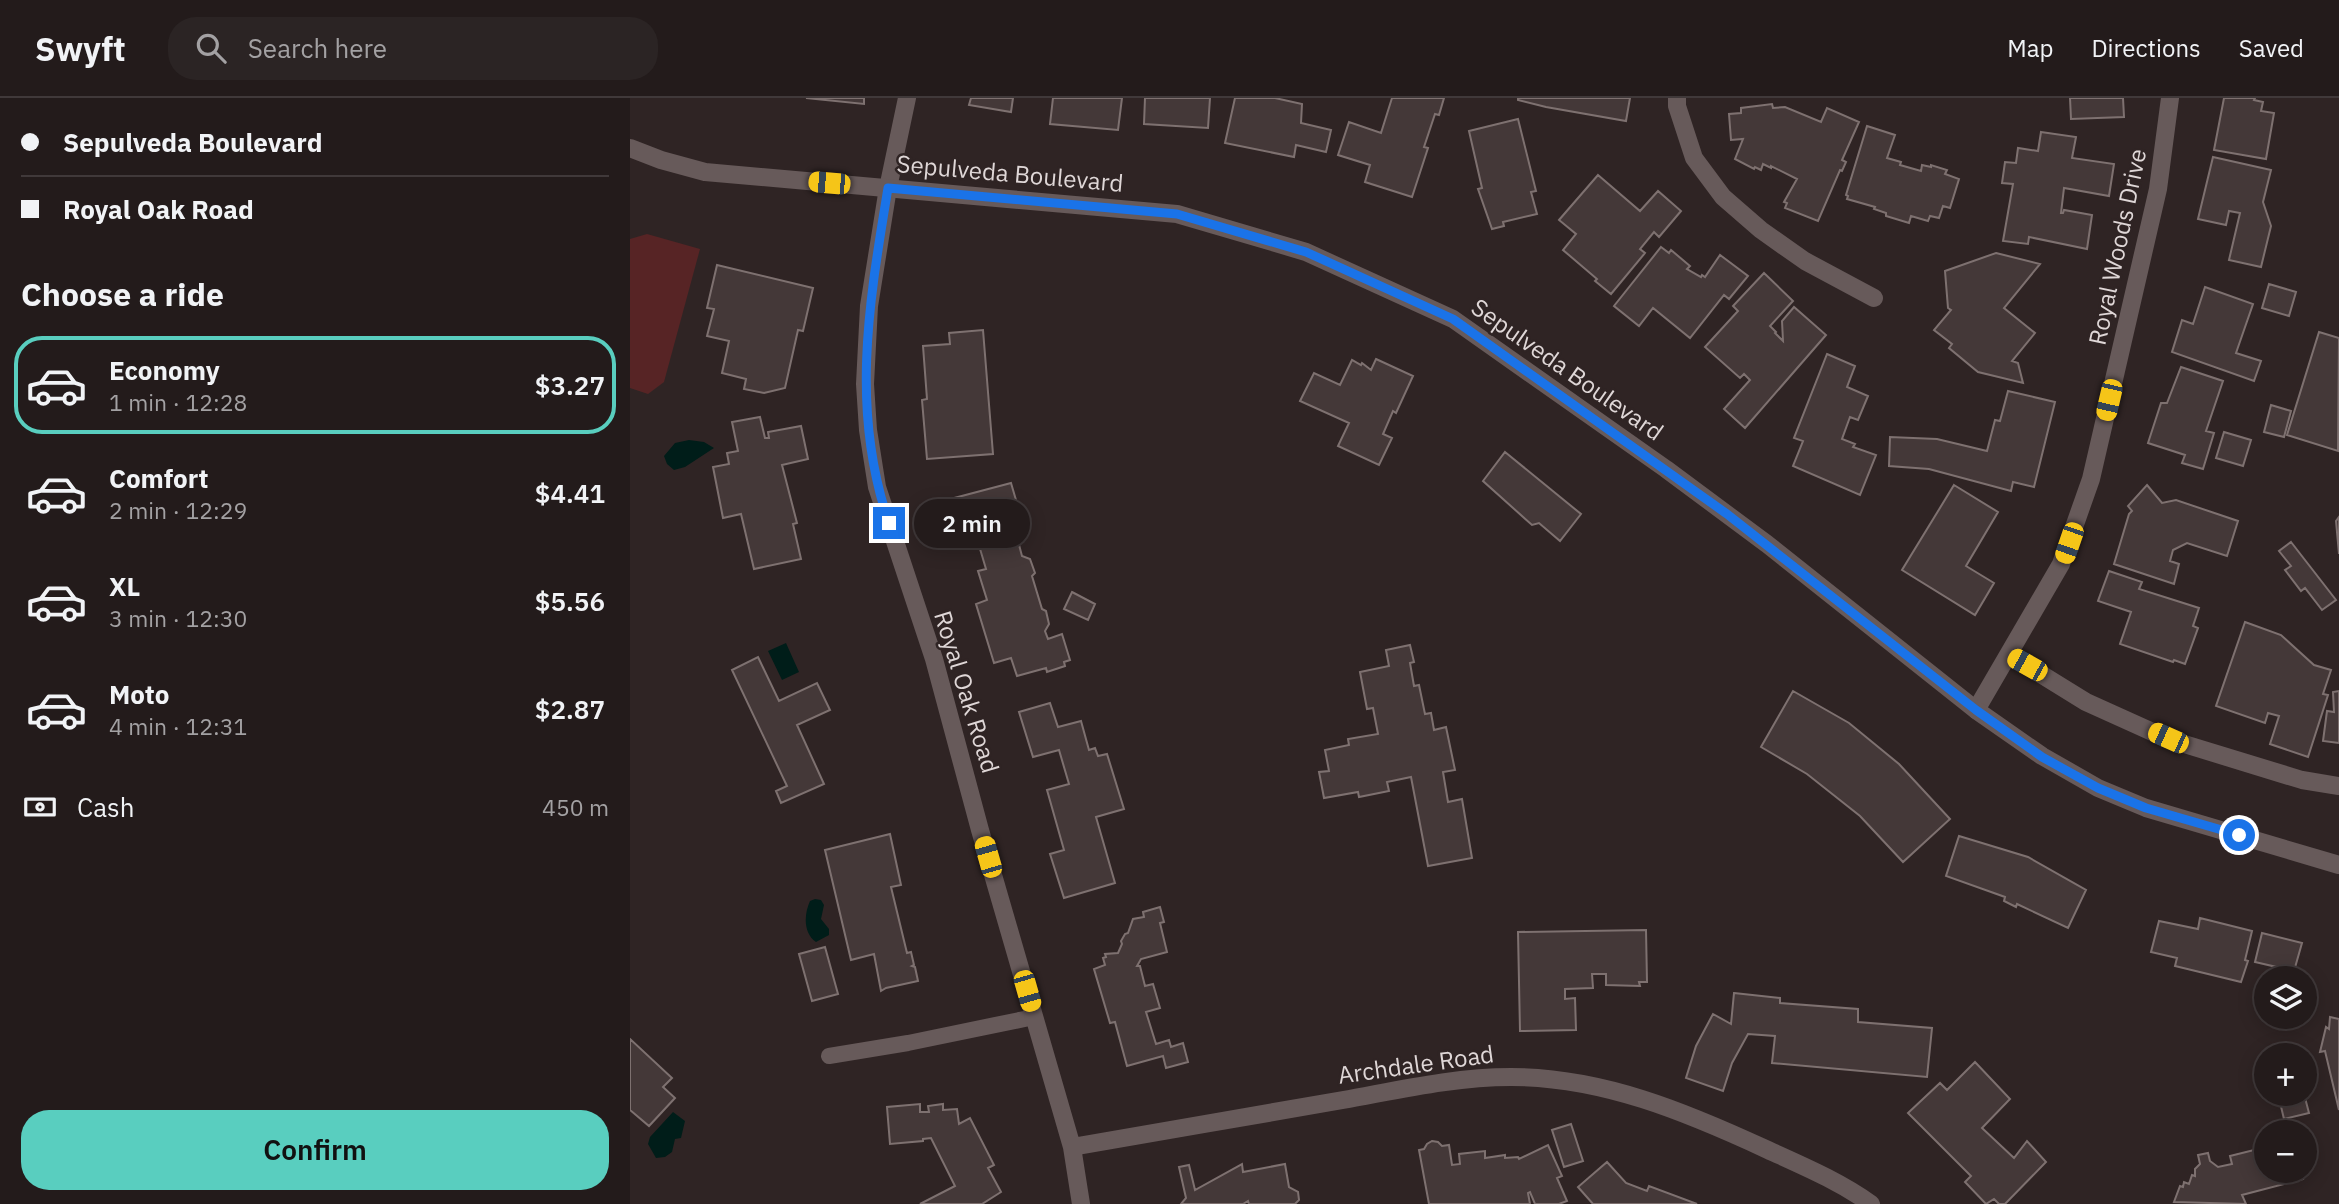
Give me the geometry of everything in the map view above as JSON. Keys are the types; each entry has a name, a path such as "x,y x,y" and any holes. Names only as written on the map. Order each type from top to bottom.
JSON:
{"street":[{"name":"Royal Oak Road","path":"907,98 888,188 869,306 865,384 868,430 877,487 934,659 1072,1147 1081,1204"},
{"path":"1677,98 1677,106 1694,158 1723,197 1761,230 1805,261 1874,298"},
{"name":"Royal Woods Drive","path":"1976,710 2061,564 2091,479 2158,189 2171,98"},
{"name":"Sepulveda Boulevard","path":"630,148 660,160 705,172 1177,214 1306,252 1453,319 1666,469 1767,544 1976,710 2042,757 2110,793 2146,808 2339,865"},
{"path":"2010,655 2086,702 2168,738 2302,780 2339,786"},
{"name":"Archdale Road","path":"1072,1147 1450,1080 1514,1076 1570,1081 1632,1094 1705,1121 1777,1154 1850,1189 1871,1204"}],"lane":[{"path":"829,1056 1034,1017"}],"shaded area":[{"path":"647,234 700,249 664,382 648,394 630,388 630,239"}],"water":[{"path":"689,440 704,442 714,448 685,467 674,470 667,464 664,456 675,443"},
{"path":"786,643 799,672 782,680 768,651"},
{"path":"821,900 824,905 821,919 829,929 829,935 816,942 809,934 806,923 808,906 810,901"},
{"path":"673,1112 685,1121 681,1138 675,1139 672,1152 665,1157 656,1158 648,1144 650,1137"}],"building":[{"path":"806,98 864,98 864,104"},
{"path":"971,98 1013,98 1011,112 969,105"},
{"path":"1053,98 1122,98 1118,130 1050,124"},
{"path":"1145,98 1210,98 1208,128 1144,124"},
{"path":"1235,98 1275,98 1302,104 1301,123 1331,130 1326,152 1296,145 1294,157 1225,143"},
{"path":"1392,98 1444,98 1439,115 1435,114 1424,147 1428,148 1412,197 1365,182 1370,165 1338,155 1349,122 1381,133"},
{"path":"1518,98 1630,98 1626,121 1546,107"},
{"path":"2070,98 2123,98 2124,117 2071,119"},
{"path":"2224,98 2255,98 2254,100 2263,102 2261,111 2274,113 2266,159 2214,150"},
{"path":"1772,104 1773,108 1785,107 1821,122 1827,108 1859,122 1842,160 1846,162 1818,221 1785,208 1787,203 1784,202 1797,179 1771,166 1763,164 1761,170 1755,167 1754,169 1735,159 1743,139 1731,140 1729,114 1741,113 1741,108"},
{"path":"1518,119 1536,191 1531,192 1537,214 1503,222 1504,226 1492,229 1478,189 1482,188 1469,131"},
{"path":"1867,126 1895,135 1887,158 1921,171 1922,165 1931,165 1947,170 1945,174 1959,179 1950,208 1943,206 1939,218 1930,216 1928,221 1911,216 1909,223 1886,216 1886,213 1874,209 1875,207 1847,199"},
{"path":"2041,132 2076,137 2072,158 2114,164 2109,196 2064,188 2061,213 2064,210 2092,215 2087,249 2029,237 2028,244 2003,241 2013,184 2002,183 2005,162 2016,163 2018,148 2038,151"},
{"path":"2213,157 2271,170 2263,202 2271,226 2261,267 2229,260 2240,213 2229,211 2226,225 2198,219"},
{"path":"1598,175 1640,211 1658,191 1681,211 1659,237 1654,232 1640,249 1645,253 1611,294 1563,250 1576,234 1559,220"},
{"path":"1661,247 1669,253 1671,250 1690,266 1687,269 1701,277 1705,277 1720,255 1748,276 1729,299 1724,295 1690,338 1653,308 1639,326 1614,306"},
{"path":"1996,253 2040,264 2004,308 2035,333 2012,361 2018,363 2023,383 1978,372 1949,348 1952,344 1934,330 1951,310 1948,308 1945,271"},
{"path":"717,265 813,288 803,331 798,330 785,388 764,393 744,389 746,379 722,373 729,341 707,336 714,309 707,308"},
{"path":"1764,273 1793,301 1770,326 1783,341 1782,321 1794,307 1826,335 1745,428 1724,409 1750,380 1744,374 1740,378 1705,347 1738,311 1733,306"},
{"path":"2269,284 2296,292 2289,316 2262,308"},
{"path":"2205,287 2253,304 2236,353 2261,361 2254,381 2172,352 2182,320 2193,324"},
{"path":"983,330 993,454 927,459 922,400 927,399 923,346 950,344 949,333"},
{"path":"2319,332 2339,338 2338,451 2287,435"},
{"path":"1827,354 1855,366 1847,387 1868,396 1858,420 1850,417 1842,439 1855,444 1853,447 1876,455 1860,495 1793,466 1803,441 1794,438"},
{"path":"1376,359 1413,376 1383,434 1392,438 1379,465 1338,446 1349,423 1300,401 1314,373 1340,385 1352,360 1371,370"},
{"path":"2181,367 2223,381 2206,431 2214,433 2203,469 2182,463 2185,455 2148,443 2161,403 2167,403"},
{"path":"2008,391 2055,402 2034,487 2013,482 2011,491 1929,469 1889,466 1890,437 1937,439 1987,451 1995,420 2000,421"},
{"path":"2271,405 2291,411 2284,437 2264,432"},
{"path":"760,417 765,438 769,438 768,432 801,426 808,459 782,465 797,523 793,524 801,559 754,569 741,514 723,518 713,467 729,464 727,453 738,451 732,422"},
{"path":"2224,432 2251,440 2243,466 2216,458"},
{"path":"1505,452 1581,514 1560,541 1539,523 1532,525 1483,481"},
{"path":"1011,483 1023,524 1014,526 1022,556 1030,559 1035,573 1032,576 1049,624 1045,631 1048,639 1062,634 1070,660 1064,662 1065,666 1047,672 1046,668 1017,676 1011,658 994,663 976,604 987,600 978,571 986,569 975,532 950,539 939,502"},
{"path":"1954,485 1998,512 1966,566 1994,583 1975,615 1902,570"},
{"path":"2147,485 2162,503 2176,500 2238,521 2227,556 2187,543 2173,550 2170,561 2179,564 2174,584 2114,564 2132,511 2128,506"},
{"path":"2339,517 2339,554 2336,521"},
{"path":"2291,542 2336,600 2322,610 2305,588 2301,591 2285,570 2291,566 2279,551"},
{"path":"2109,571 2142,582 2139,589 2199,608 2193,626 2198,628 2185,664 2120,644 2131,612 2098,601"},
{"path":"1072,592 1095,604 1088,620 1064,609"},
{"path":"2245,622 2281,635 2314,665 2331,670 2323,694 2328,695 2308,757 2270,744 2279,716 2268,713 2265,723 2216,706"},
{"path":"1410,645 1414,662 1410,663 1414,686 1419,685 1425,714 1431,713 1434,730 1446,727 1455,770 1443,772 1448,802 1462,799 1472,858 1428,866 1411,777 1387,782 1389,791 1359,797 1358,792 1324,798 1319,772 1329,771 1325,750 1349,745 1348,739 1378,734 1373,708 1367,709 1360,672 1389,666 1386,650"},
{"path":"758,657 779,701 817,683 830,710 797,725 824,784 781,803 776,791 787,786 732,670"},
{"path":"1793,691 1849,723 1899,764 1950,819 1903,862 1860,816 1807,774 1761,747"},
{"path":"2339,691 2339,743 2323,741 2327,711 2334,712 2333,692"},
{"path":"1050,703 1058,727 1081,721 1089,750 1095,748 1098,756 1107,754 1124,809 1096,817 1115,883 1064,898 1050,854 1064,850 1047,790 1069,784 1059,750 1033,757 1019,712"},
{"path":"890,834 901,885 891,887 907,953 911,952 912,966 915,967 918,981 881,991 874,954 851,960 825,850"},
{"path":"1959,836 2028,857 2086,890 2068,928 2017,904 2016,907 2004,901 2005,897 1946,876"},
{"path":"1160,907 1164,922 1160,923 1167,952 1141,959 1137,966 1140,966 1145,986 1153,984 1160,1008 1146,1012 1156,1044 1169,1040 1171,1047 1183,1043 1188,1062 1166,1068 1163,1056 1127,1066 1115,1022 1110,1023 1094,969 1105,965 1105,954 1118,953 1133,919 1144,917 1143,912"},
{"path":"2200,918 2252,931 2245,960 2248,961 2241,982 2175,966 2177,958 2151,952 2159,921 2198,929"},
{"path":"1646,930 1647,982 1639,982 1640,986 1606,985 1606,974 1592,974 1593,988 1565,989 1565,999 1575,998 1576,1030 1520,1031 1518,932"},
{"path":"2262,933 2302,943 2295,966 2272,966 2255,962"},
{"path":"825,947 838,994 812,1001 799,954"},
{"path":"1734,993 1780,998 1780,1003 1858,1009 1858,1022 1932,1028 1927,1077 1772,1063 1775,1036 1748,1034 1732,1063 1723,1091 1686,1078 1696,1046 1713,1014 1731,1024"},
{"path":"2330,1017 2339,1019 2339,1110 2325,1051 2320,1052 2326,1027 2329,1029"},
{"path":"630,1039 672,1078 663,1087 675,1098 649,1126 630,1110"},
{"path":"1975,1062 2010,1099 1982,1128 2014,1158 2027,1141 2046,1162 2005,1204 1999,1204 1994,1199 1986,1204 1965,1182 1971,1176 1908,1113 1940,1083 1947,1090"},
{"path":"920,1104 920,1112 929,1112 928,1106 943,1104 943,1110 957,1109 959,1124 970,1118 994,1165 988,1168 1001,1192 982,1204 920,1204 955,1186 931,1138 890,1144 887,1107"},
{"path":"2281,1106 2307,1106 2309,1113 2284,1119"},
{"path":"1571,1124 1583,1161 1564,1167 1552,1130"},
{"path":"1432,1141 1442,1146 1449,1145 1452,1165 1460,1164 1459,1154 1485,1151 1485,1158 1505,1155 1505,1158 1519,1159 1548,1145 1562,1176 1557,1178 1567,1201 1559,1204 1535,1204 1530,1192 1530,1204 1429,1204 1419,1150"},
{"path":"2254,1150 2254,1183 2288,1183 2242,1195 2246,1204 2174,1202 2180,1186 2183,1187 2184,1182 2189,1184 2192,1175 2195,1176 2195,1169 2200,1164 2198,1155 2208,1153 2210,1161 2218,1167 2232,1164 2230,1156"},
{"path":"1607,1162 1626,1183 1647,1191 1649,1186 1697,1204 1593,1204 1578,1187"},
{"path":"1242,1164 1243,1172 1285,1164 1289,1187 1298,1192 1299,1200 1295,1204 1249,1204 1248,1201 1243,1204 1181,1204 1186,1198 1179,1167 1189,1165 1195,1190"}],"route":[{"path":"889,523 877,487 868,430 865,384 869,306 888,188 1177,214 1306,252 1453,319 1727,514 1976,710 2042,757 2098,788 2146,808 2239,835"}]}
